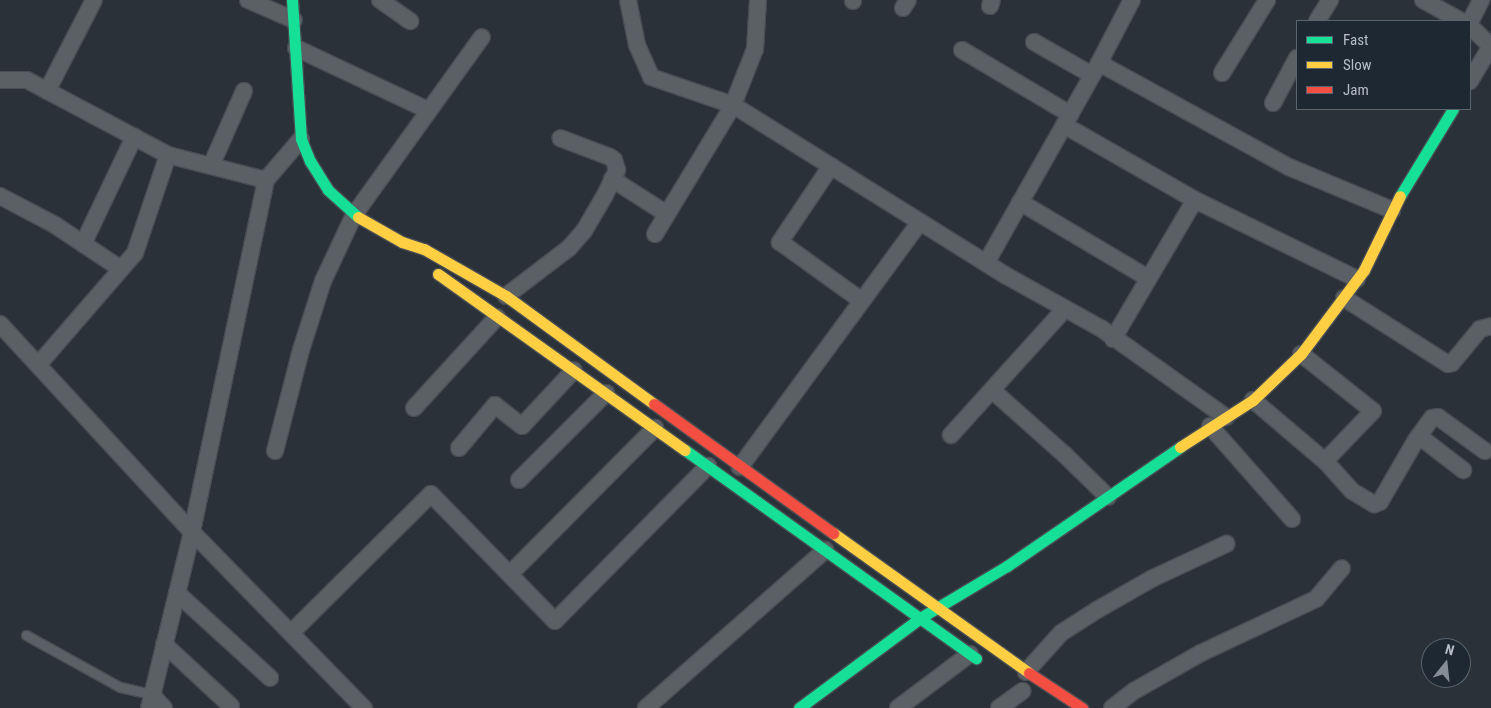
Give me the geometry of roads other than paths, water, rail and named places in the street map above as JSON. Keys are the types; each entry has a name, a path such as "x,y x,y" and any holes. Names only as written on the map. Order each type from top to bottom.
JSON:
{"main road":[{"path":"292,0 301,139 310,161 328,190 354,214 402,242 424,249 506,296 1026,672 1082,708"},
{"path":"799,708 920,618 1007,566 1210,426 1253,400 1301,354 1364,270 1392,210 1452,110"},
{"path":"402,242 422,262 497,317 574,370 985,665"}],"street":[{"path":"47,91 94,0"},
{"path":"248,0 294,20"},
{"path":"380,0 410,21"},
{"path":"628,0 637,45 651,77 733,105 986,263 1102,329 1226,417"},
{"path":"655,234 733,105 755,49 758,0"},
{"path":"986,263 1132,0"},
{"path":"1222,73 1266,0"},
{"path":"1318,20 1330,0"},
{"path":"1423,0 1460,20"},
{"path":"1471,20 1481,0"},
{"path":"1471,27 1491,46 1471,79"},
{"path":"275,451 301,350 323,281 354,214 482,37"},
{"path":"1034,42 1095,69 1289,166 1392,210"},
{"path":"296,48 428,110"},
{"path":"962,50 1195,200 1357,279"},
{"path":"1273,103 1296,60"},
{"path":"0,80 27,80 168,156 266,180"},
{"path":"211,166 244,91"},
{"path":"83,244 134,137"},
{"path":"506,296 569,248 584,231 616,170 614,160 560,138"},
{"path":"164,708 150,701 192,532 266,180 301,139"},
{"path":"38,365 135,254 168,156"},
{"path":"831,166 780,242 862,301"},
{"path":"612,179 667,214"},
{"path":"0,196 55,225 121,269"},
{"path":"1113,338 1195,200"},
{"path":"1020,202 1148,278"},
{"path":"740,467 920,222"},
{"path":"1344,298 1448,364 1452,364 1480,329 1491,326"},
{"path":"951,435 1065,309"},
{"path":"414,408 497,317"},
{"path":"0,324 192,532 364,708"},
{"path":"1301,354 1373,411 1325,461"},
{"path":"458,448 495,406 522,426 574,370"},
{"path":"992,390 1065,454 1108,497"},
{"path":"519,480 606,393"},
{"path":"1253,400 1325,461 1352,491 1374,504 1380,502 1428,422 1438,417 1485,450"},
{"path":"1210,426 1292,519"},
{"path":"510,574 655,428"},
{"path":"1419,436 1463,470"},
{"path":"291,633 431,494 555,621 708,466"},
{"path":"1026,672 1061,633 1153,578 1226,544"},
{"path":"646,708 825,550"},
{"path":"1112,708 1134,691 1201,653 1316,599 1342,568"},
{"path":"177,593 270,678"},
{"path":"164,644 231,706"},
{"path":"898,708 970,654"},
{"path":"999,708 1024,692"}],"lane":[{"path":"26,635 150,701"}]}
